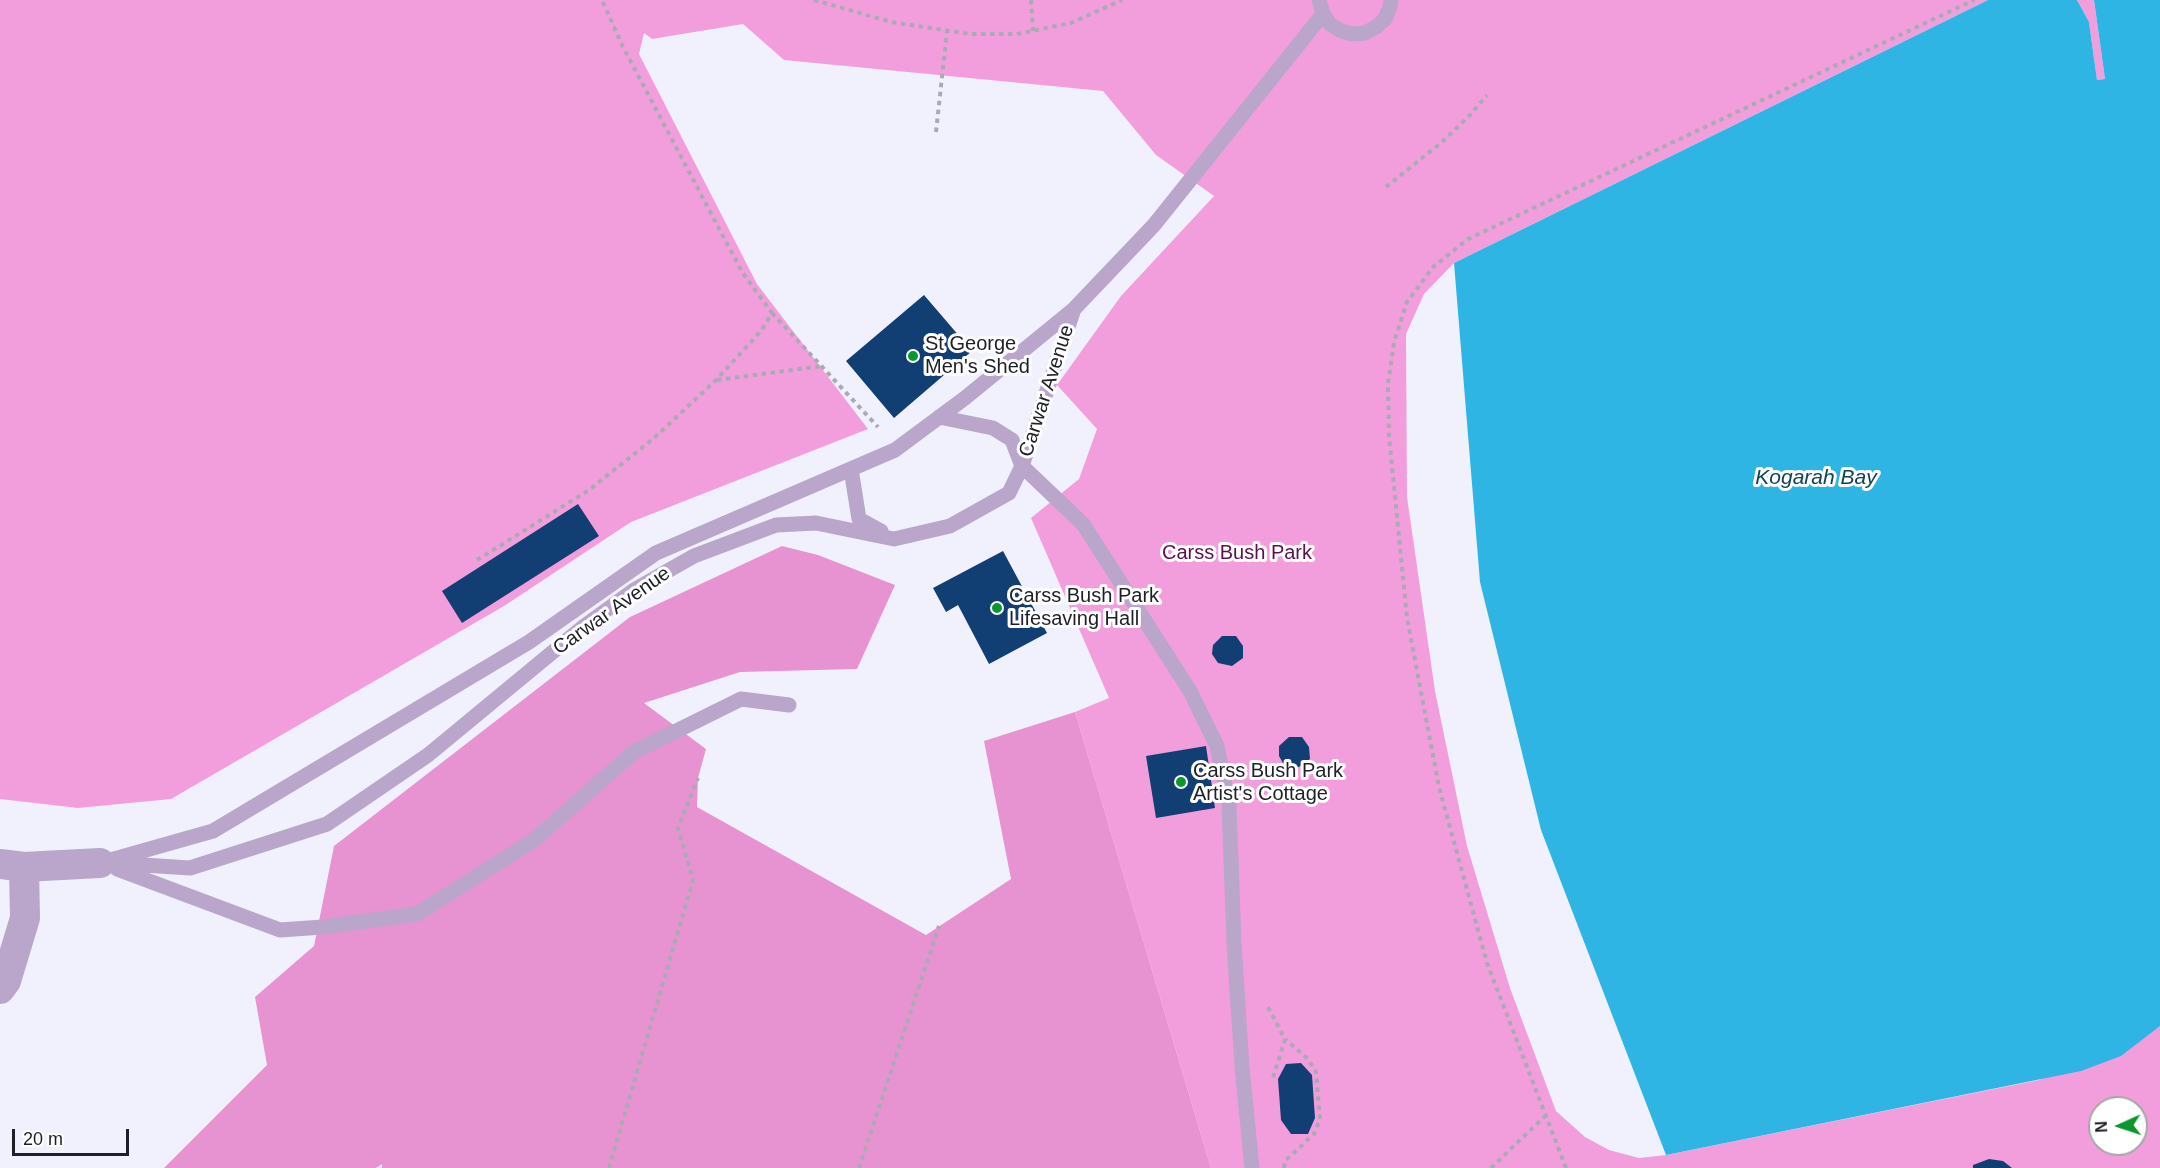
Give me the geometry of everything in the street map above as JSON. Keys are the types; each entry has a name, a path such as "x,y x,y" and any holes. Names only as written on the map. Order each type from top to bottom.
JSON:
{"street":[{"name":"Carwar Avenue","path":"12,865 100,863"},
{"path":"0,988 6,981 25,918 12,865"}],"lane":[{"name":"Carwar Avenue","path":"100,863 213,831 529,642 656,553 896,450 1074,309 1154,225 1321,7 1330,24 1341,31 1352,34 1365,33 1385,19 1390,0"},
{"name":"Carwar Avenue","path":"100,863 190,868 327,824 428,755 583,627 634,590 694,556 776,525 816,523 894,539 950,526 1009,493 1022,466 1074,309"},
{"path":"939,417 993,428 1012,440 1022,466 1083,524 1190,691 1217,746 1230,804 1242,1067 1252,1168"},
{"path":"851,469 859,519 894,539"},
{"path":"100,863 280,930 323,927 417,914 534,840 634,752 741,699 789,705"}],"path":[{"path":"604,0 622,45 742,272 772,313 881,430"},
{"path":"814,0 891,22 970,34 1017,34 1071,23 1122,0"},
{"path":"1031,0 1033,31"},
{"path":"1566,1168 1544,1117 1487,963 1439,787 1407,618 1389,436 1388,384 1394,342 1407,302 1433,267 1468,239 1974,0"},
{"path":"936,132 947,31"},
{"path":"1386,187 1442,142 1487,95"},
{"path":"477,560 589,490 653,440 716,380 761,331 772,313"},
{"path":"716,380 822,366"},
{"path":"609,1168 693,880 678,828 698,778"},
{"path":"859,1168 939,926"},
{"path":"1284,1168 1286,1161 1314,1134 1320,1119 1316,1072 1308,1059 1285,1039"},
{"path":"1491,1168 1544,1117"}],"green space":[{"name":"Carss Bush Park","path":"0,0 1988,0 1454,263 1424,294 1406,334 1407,497 1435,691 1467,846 1510,988 1556,1111 1585,1137 1609,1150 1639,1158 1666,1155 2039,1080 2160,1026 2160,1168 1211,1168 1075,712 1109,698 1031,518 1079,479 1097,429 1057,385 1121,296 1214,196 1156,155 1103,91 784,60 743,24 652,39 644,33 639,54 757,284 868,429 631,522 504,606 171,799 78,808 0,799"},
{"path":"2077,0 2094,0 2105,79 2097,80 2089,22"}],"shaded area":[{"path":"782,546 818,555 895,585 857,669 740,672 644,703 706,749 698,778 697,807 926,935 1011,879 984,741 1075,712 1211,1168 382,1168 382,1164 376,1168 164,1168 267,1065 255,997 314,946 334,846 630,617"}],"water":[{"name":"Kogarah Bay","path":"1988,0 2077,0 2089,22 2097,80 2105,79 2094,0 2160,0 2160,1026 2121,1056 2081,1071 1666,1155 1541,830 1480,582 1454,263"}],"building":[{"path":"924,295 972,351 894,418 846,361"},
{"path":"578,504 599,536 462,623 442,591"},
{"name":"Carss Bush Park Lifesaving Hall","path":"1003,551 1047,633 989,664 958,605 946,612 933,588"},
{"path":"1222,636 1236,636 1243,646 1243,658 1232,666 1218,663 1212,654 1213,645"},
{"path":"1289,737 1302,737 1309,747 1310,759 1299,767 1284,765 1279,756 1279,746"},
{"name":"Carss Bush Park Artist's Cottage","path":"1206,746 1215,808 1156,818 1146,756"},
{"path":"1301,1063 1312,1075 1315,1118 1308,1134 1291,1134 1281,1120 1278,1079 1286,1064"},
{"path":"1989,1159 2003,1161 2012,1168 1973,1168 1973,1165"}],"place":[{"name":"St George Men's Shed","path":"913,356"},
{"name":"Carss Bush Park Lifesaving Hall","path":"997,608"},
{"name":"Carss Bush Park Artist's Cottage","path":"1181,782"}]}
